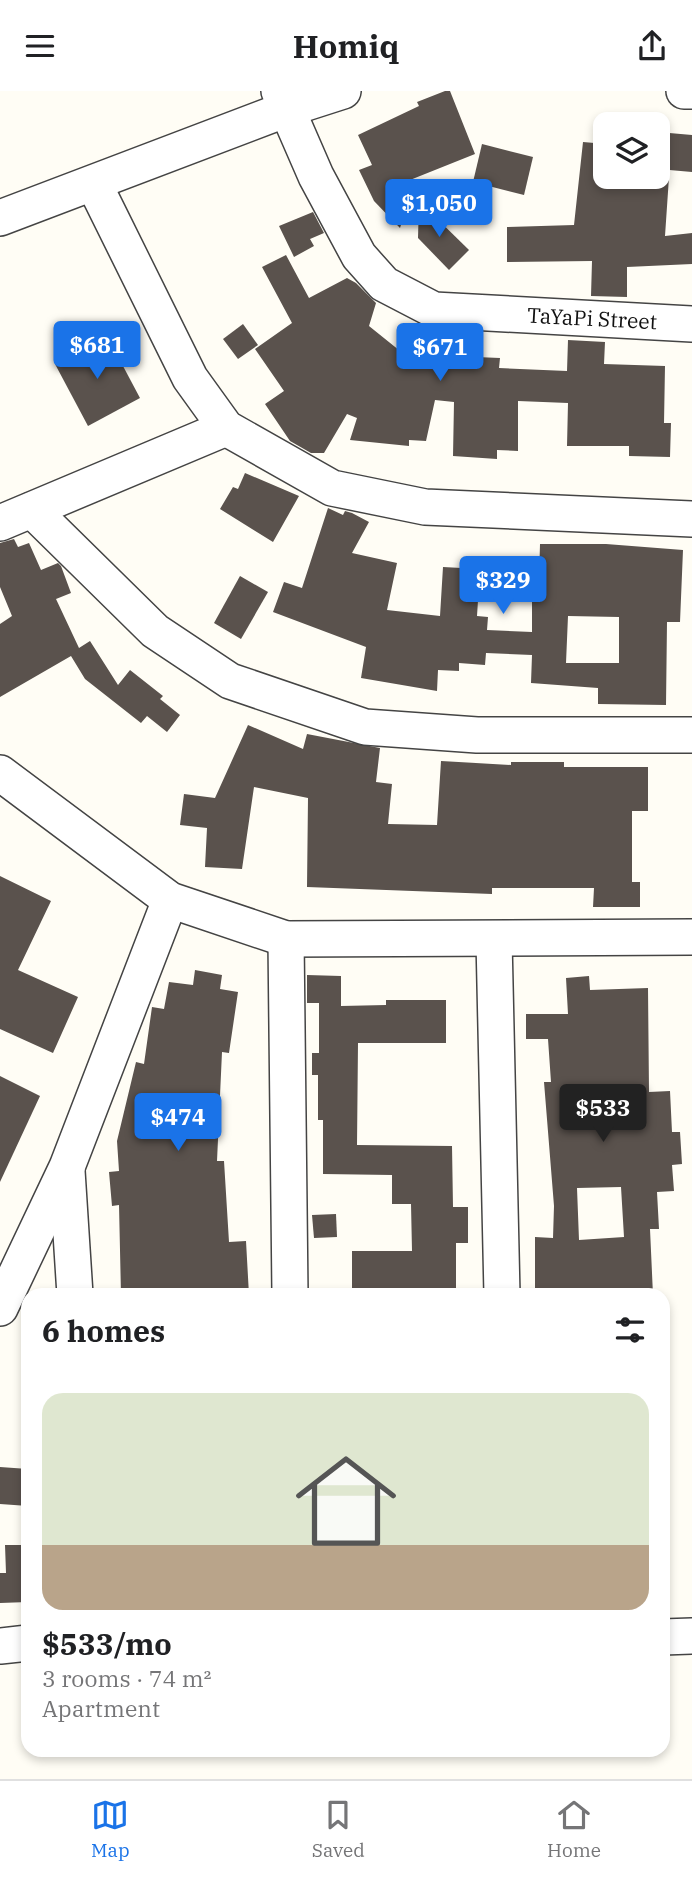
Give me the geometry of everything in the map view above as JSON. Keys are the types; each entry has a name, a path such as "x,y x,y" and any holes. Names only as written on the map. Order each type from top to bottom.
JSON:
{"street":[{"path":"0,218 94,184 283,100 343,91"},
{"path":"684,91 692,91"},
{"name":"TaYaPi Street","path":"283,100 316,176 359,256 384,283 434,310 692,324"},
{"path":"94,184 190,378 226,428 332,488 425,507 692,519"},
{"path":"0,523 226,428"},
{"path":"32,510 155,631 230,681 243,686 365,727 477,735 692,736"},
{"path":"0,773 170,901 286,939 692,937"},
{"path":"0,1308 67,1167 170,901"},
{"path":"286,939 290,1288"},
{"path":"494,940 502,1288"},
{"path":"67,1167 75,1288"},
{"path":"670,1637 692,1636"},
{"path":"0,1646 21,1644"}],"building":[{"path":"450,91 475,154 400,184 411,194 400,228 374,201 359,170 372,165 358,135 419,106 417,102"},
{"path":"670,133 692,135 692,172 670,170"},
{"path":"583,142 593,143 593,189 668,189 665,236 692,233 692,264 627,267 627,297 591,296 592,261 507,262 507,227 574,225"},
{"path":"482,144 533,157 524,195 473,182"},
{"path":"419,201 469,250 449,270 418,238"},
{"path":"313,212 324,233 310,239 314,246 294,257 279,226"},
{"path":"286,255 309,298 347,278 356,283 376,303 369,326 415,363 416,326 453,331 452,356 500,358 499,368 567,371 568,340 605,342 604,364 665,366 664,423 671,423 670,457 629,456 629,446 567,446 568,403 518,401 518,451 497,450 497,459 453,456 454,402 435,400 426,441 409,440 409,446 350,440 357,418 347,414 324,453 311,453 290,441 265,404 284,391 255,349 292,323 262,267"},
{"path":"243,324 258,345 238,359 223,339"},
{"path":"107,336 140,398 88,426 55,364"},
{"path":"245,473 299,496 273,542 220,509 233,487 238,489"},
{"path":"328,508 343,515 345,511 352,513 369,522 352,553 397,563 387,610 440,616 443,567 480,569 477,616 488,617 487,630 532,632 532,580 539,580 540,544 606,544 683,550 680,622 667,622 666,705 598,704 598,688 531,683 532,655 486,653 485,665 459,663 459,671 438,670 437,691 361,678 366,647 273,612 284,582 302,588","holes":["568,616 619,617 619,663 566,663"]},
{"path":"14,539 18,547 29,543 41,570 58,563 61,566 71,593 56,599 79,648 90,641 118,685 130,670 163,696 160,699 180,715 167,732 147,716 141,723 85,679 71,656 0,697 0,624 12,616 0,587 0,543"},
{"path":"240,576 268,592 241,639 214,623"},
{"path":"248,725 303,749 307,734 380,748 376,782 392,784 388,824 437,825 441,761 511,765 511,762 564,762 564,767 648,767 648,811 632,811 632,882 640,882 640,907 593,907 594,888 492,888 492,894 307,887 308,798 254,787 242,869 205,867 207,828 180,825 184,794 215,798"},
{"path":"0,876 51,901 18,970 78,997 53,1053 0,1029"},
{"path":"195,970 222,975 220,989 238,992 229,1053 222,1052 217,1161 224,1161 229,1242 246,1241 249,1288 121,1288 119,1205 112,1206 109,1172 119,1171 117,1141 136,1062 144,1064 152,1007 164,1009 169,982 193,985"},
{"path":"307,975 341,976 341,1006 386,1005 386,1000 446,1000 446,1043 358,1043 357,1145 452,1146 453,1207 468,1207 468,1243 456,1243 456,1288 352,1288 352,1251 412,1251 411,1204 392,1204 392,1175 323,1174 323,1120 318,1120 318,1075 312,1075 312,1053 319,1053 319,1003 307,1003"},
{"path":"589,976 590,990 648,988 649,1092 670,1091 672,1132 680,1132 682,1164 672,1165 674,1191 657,1192 659,1229 650,1229 653,1288 535,1288 535,1237 553,1238 554,1206 544,1082 551,1082 548,1039 526,1039 526,1014 568,1014 566,978","holes":["621,1187 624,1237 579,1240 577,1188"]},
{"path":"0,1076 40,1096 0,1182"},
{"path":"336,1214 337,1237 314,1238 312,1215"},
{"path":"0,1467 21,1468 21,1506 0,1504"},
{"path":"5,1545 21,1545 21,1602 0,1603 0,1573 6,1573"}]}
